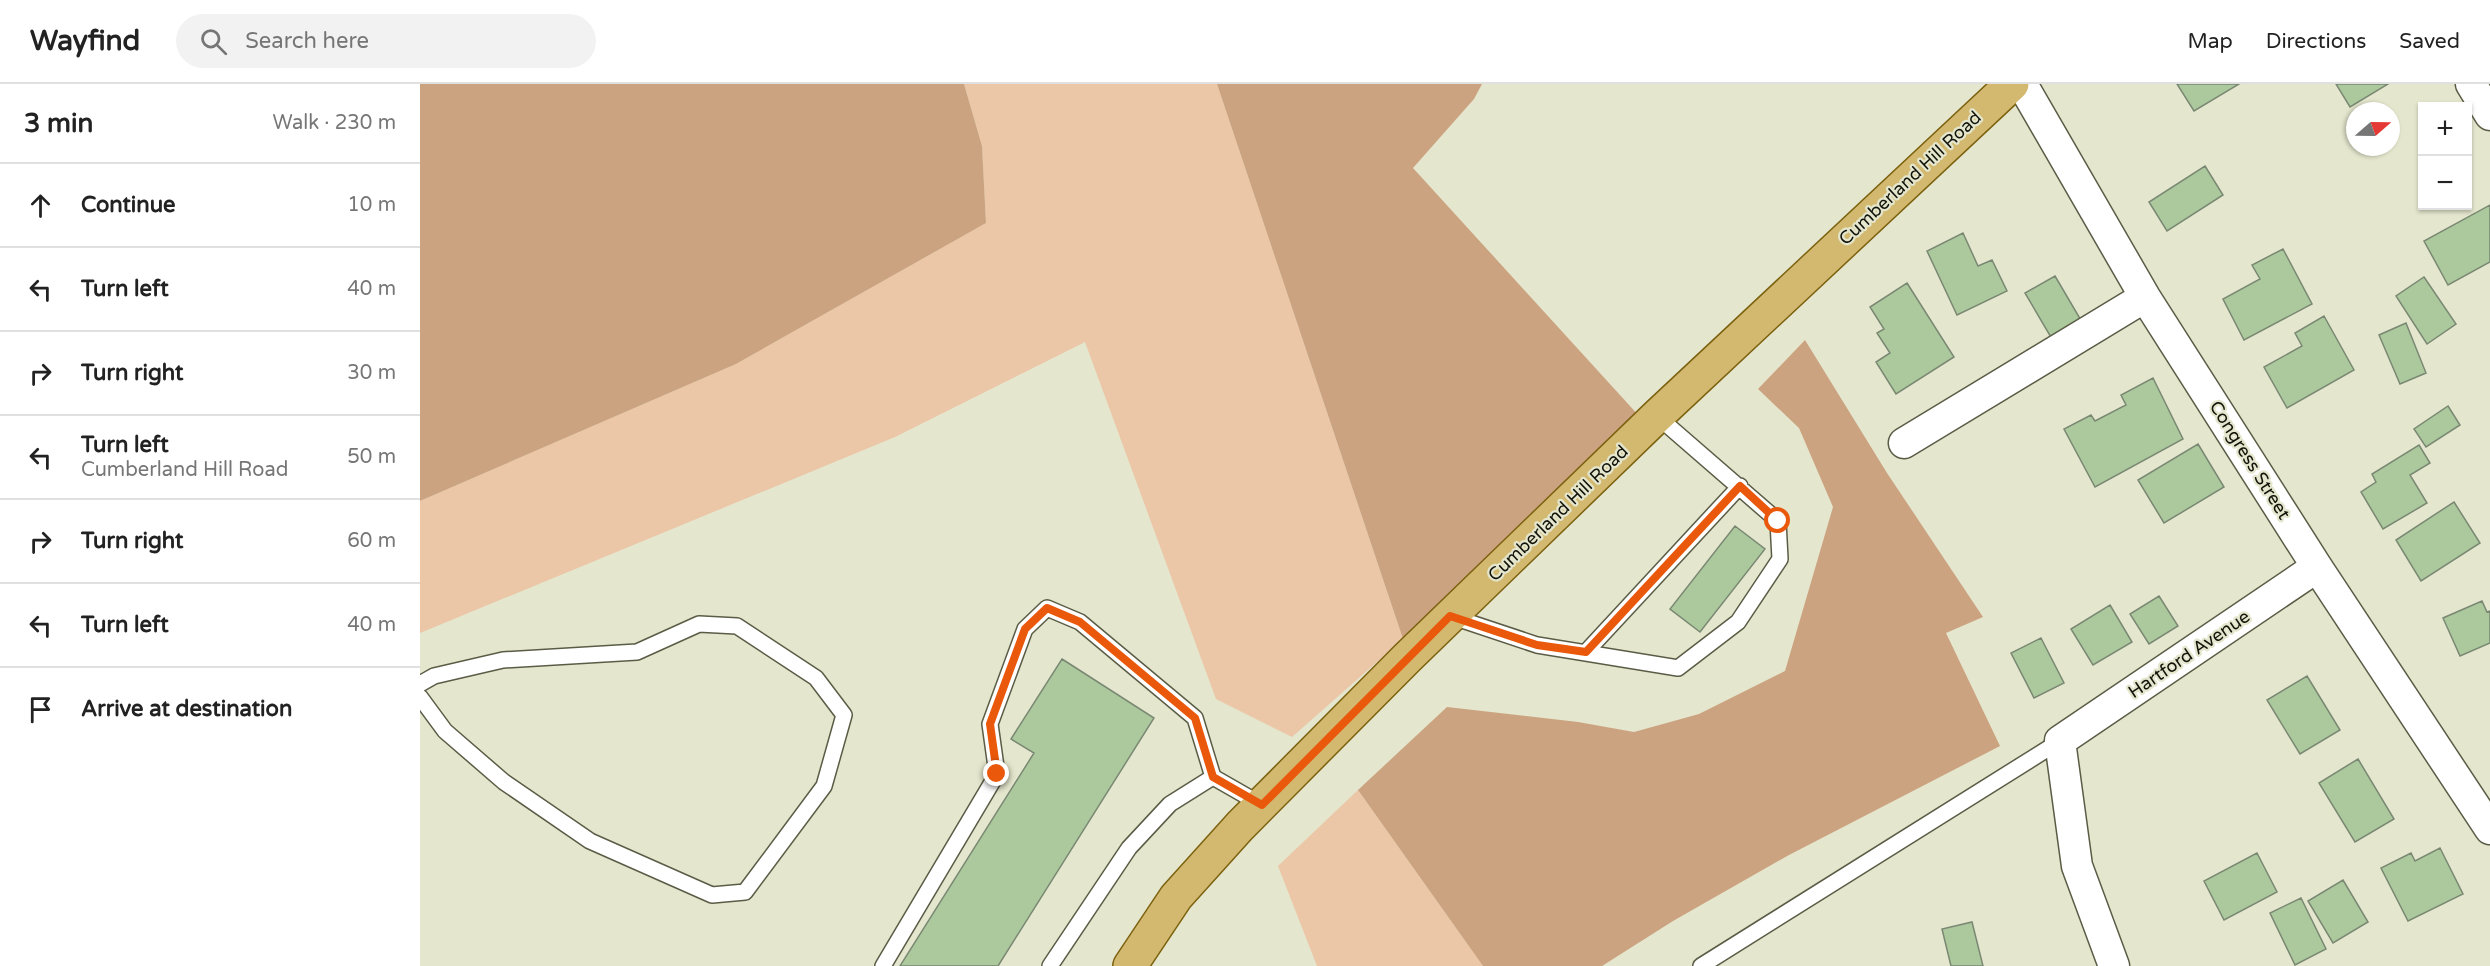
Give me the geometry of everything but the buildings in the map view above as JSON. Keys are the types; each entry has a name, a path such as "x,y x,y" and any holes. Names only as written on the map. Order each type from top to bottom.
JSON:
{"main road":[{"name":"Cumberland Hill Road","path":"1130,966 1176,897 1240,826 1450,616 1657,416 2012,84"}],"street":[{"name":"Congress Street","path":"2022,84 2145,297 2490,829"},
{"path":"2471,84 2490,115"},
{"path":"1904,443 2145,297"},
{"name":"Hartford Avenue","path":"2060,741 2318,567"},
{"path":"2060,741 2077,866 2114,966"}],"lane":[{"path":"1450,616 1537,645 1678,668 1738,622 1780,559 1778,521 1657,416"},
{"path":"1586,652 1740,486"},
{"path":"883,966 997,774 990,724 1025,629 1047,608 1080,622 1195,718 1213,777 1262,805"},
{"path":"420,684 434,676 503,660 637,652 699,624 737,626 816,678 844,715 824,786 745,892 712,895 590,841 504,782 445,731 420,697"},
{"path":"1701,966 2060,741"},
{"path":"1050,966 1129,848 1170,804 1213,777"}],"shaded area":[{"path":"420,84 964,84 982,146 986,223 736,364 420,501"},
{"path":"964,84 1217,84 1403,639 1292,737 1216,699 1085,342 895,437 420,633 420,501 736,364 986,223 982,146"},
{"path":"1217,84 1482,84 1474,99 1413,168 1640,417 1407,660 1403,639"},
{"path":"1805,340 1887,473 1983,617 1946,633 2000,746 1789,855 1673,921 1602,966 1483,966 1358,790 1447,707 1578,722 1634,732 1699,714 1785,671 1833,507 1799,428 1758,389"},
{"path":"1358,790 1483,966 1317,966 1278,866"}],"route":[{"path":"997,774 990,724 1025,629 1047,608 1080,622 1195,718 1213,777 1262,805 1450,616 1537,645 1586,652 1740,486 1778,521"}]}
